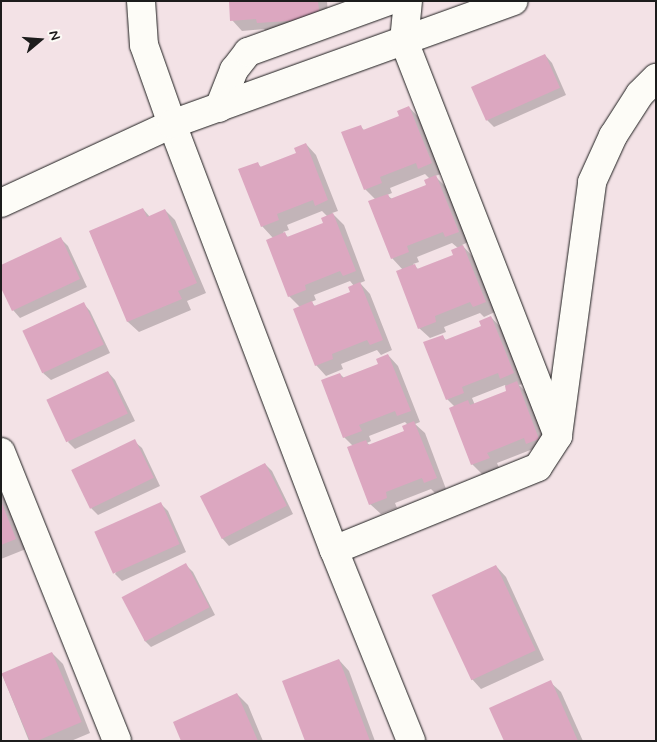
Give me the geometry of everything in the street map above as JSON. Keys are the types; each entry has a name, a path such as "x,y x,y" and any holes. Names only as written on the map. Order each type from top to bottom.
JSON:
{"street":[{"path":"141,1 144,45 172,124 334,550 411,741"},
{"path":"408,1 404,41 558,436"},
{"path":"1,203 172,124 512,1"},
{"path":"219,108 234,70 248,52 375,3"},
{"path":"334,550 538,466 558,436 592,182 613,136 640,94 656,78"},
{"path":"1,452 117,741"}],"building":[{"path":"229,1 318,1 320,19 257,23 256,19 230,21"},
{"path":"545,54 560,88 486,121 471,87"},
{"path":"409,106 432,163 418,169 416,163 380,177 382,183 364,190 341,132 361,125 363,130 399,116 397,111"},
{"path":"306,143 328,200 315,206 313,200 277,214 279,220 261,227 238,169 258,162 260,167 296,153 294,148"},
{"path":"436,175 459,232 445,237 443,232 407,246 409,252 391,259 368,201 388,194 390,199 426,185 424,180"},
{"path":"143,208 147,217 165,209 197,283 178,291 182,299 127,322 89,231"},
{"path":"333,213 356,271 343,276 340,271 305,285 306,290 288,297 266,240 285,232 287,237 323,223 321,218"},
{"path":"61,237 80,279 12,311 1,288 1,265"},
{"path":"463,245 486,302 473,307 470,302 435,316 436,322 418,329 396,271 415,264 417,269 453,255 451,250"},
{"path":"360,282 383,340 370,345 367,340 332,354 333,359 315,366 293,309 312,301 314,306 350,292 348,287"},
{"path":"84,302 104,345 42,373 22,331"},
{"path":"491,316 514,373 500,379 498,373 462,387 464,393 446,400 423,342 443,335 445,340 481,326 479,321"},
{"path":"388,354 411,411 397,416 395,411 359,425 362,431 343,438 321,380 340,373 342,378 378,364 376,359"},
{"path":"108,371 128,414 66,442 46,400"},
{"path":"517,381 539,439 526,444 524,438 487,453 490,458 471,465 449,408 468,400 470,405 506,391 505,386"},
{"path":"414,421 437,478 424,483 422,478 386,492 387,498 369,505 347,447 366,440 368,445 404,431 402,426"},
{"path":"135,439 154,478 90,509 71,470"},
{"path":"265,463 287,506 222,539 200,496"},
{"path":"1,501 16,539 1,545"},
{"path":"161,502 180,544 113,574 94,532"},
{"path":"186,563 209,607 145,641 122,597"},
{"path":"496,565 536,650 471,680 432,595"},
{"path":"52,652 82,722 37,741 30,741 1,673"},
{"path":"339,659 370,741 305,741 282,681"},
{"path":"551,680 578,741 504,741 489,708"},
{"path":"237,693 258,741 181,741 173,722"}]}
